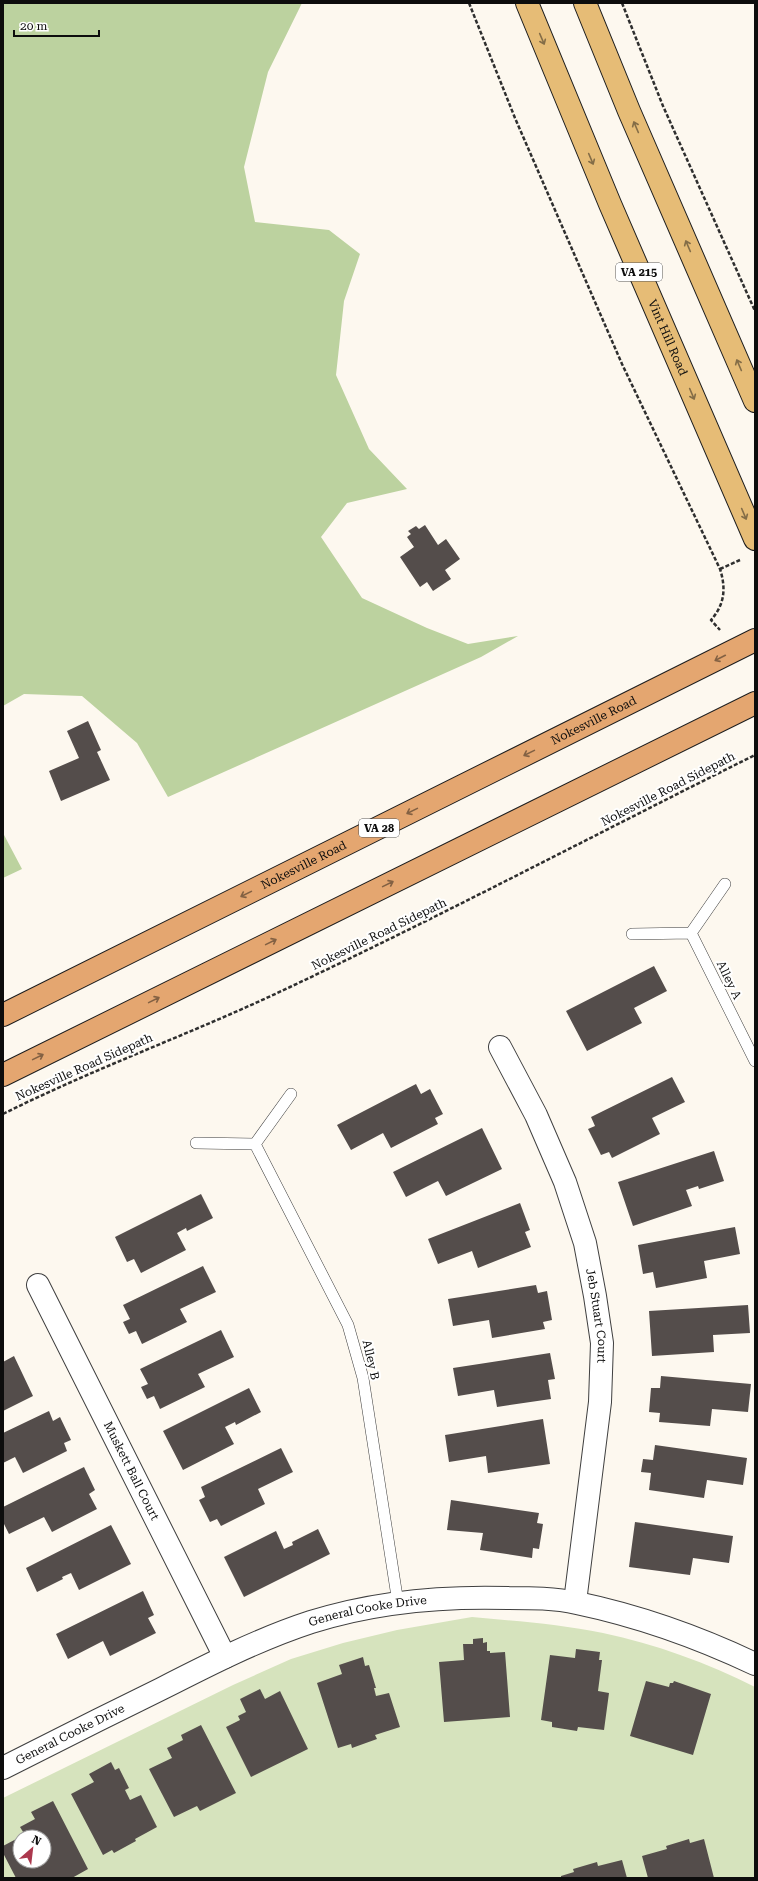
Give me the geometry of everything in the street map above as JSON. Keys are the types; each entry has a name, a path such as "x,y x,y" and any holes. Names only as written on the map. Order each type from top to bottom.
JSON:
{"highway":[{"name":"Nokesville Road","path":"3,1015 755,640"},
{"path":"3,1074 755,702"}],"main road":[{"name":"Vint Hill Road","path":"527,3 610,204 755,539"},
{"path":"585,3 632,118 755,401"}],"street":[{"name":"Jeb Stuart Court","path":"500,1047 536,1115 565,1182 585,1242 602,1344 600,1402 576,1602"},
{"name":"Muskett Ball Court","path":"38,1285 225,1657"},
{"name":"General Cooke Drive","path":"3,1768 225,1657 312,1622 350,1612 398,1603 488,1597 529,1598 576,1602 653,1622 714,1645 755,1664"}],"lane":[{"path":"632,934 691,933 726,884"},
{"name":"Alley A","path":"691,933 755,1061"},
{"path":"196,1143 255,1144 291,1094"},
{"name":"Alley B","path":"255,1144 338,1303 352,1337 363,1378 398,1603"}],"path":[{"path":"469,3 515,118 622,364 720,569 724,585 724,594 719,609 711,620 720,630"},
{"path":"622,3 663,106 755,311"},
{"path":"720,569 733,564"},
{"name":"Nokesville Road Sidepath","path":"3,1114 76,1079 291,987 467,901 755,755"}],"green space":[{"path":"3,3 302,3 268,72 244,167 255,222 329,230 360,254 344,301 336,375 369,449 407,489 347,503 321,537 362,598 427,628 468,644 518,636 481,657 168,797 137,743 82,696 24,694 3,706"},
{"path":"3,833 22,869 3,878"},
{"path":"472,1617 538,1623 571,1627 623,1637 700,1662 755,1687 755,1878 3,1878 3,1798 233,1685 291,1659 343,1643 397,1630"}],"building":[{"path":"425,525 438,545 446,539 460,559 445,570 451,579 433,591 427,582 420,587 400,557 414,547 407,537 411,534 408,531 416,526 419,529"},
{"path":"88,721 101,750 97,752 110,780 61,801 49,771 79,758 67,731"},
{"path":"654,966 667,991 634,1008 642,1023 587,1051 566,1011"},
{"path":"672,1077 685,1102 652,1118 660,1134 612,1158 609,1152 601,1155 588,1129 595,1126 591,1117"},
{"path":"416,1084 421,1094 430,1089 443,1114 435,1118 438,1124 391,1148 383,1133 351,1150 337,1125"},
{"path":"482,1128 502,1169 446,1196 438,1181 406,1197 393,1172"},
{"path":"714,1151 724,1181 699,1189 698,1186 686,1190 692,1206 633,1226 618,1182"},
{"path":"201,1194 213,1218 187,1231 186,1228 177,1233 186,1250 141,1273 134,1259 127,1262 115,1237"},
{"path":"520,1203 530,1230 525,1232 531,1247 478,1268 472,1251 438,1264 428,1239"},
{"path":"735,1227 740,1254 704,1261 707,1278 656,1288 653,1272 643,1274 638,1245"},
{"path":"203,1266 216,1292 180,1309 187,1322 142,1344 136,1331 129,1334 123,1322 130,1319 123,1305"},
{"path":"536,1285 538,1293 547,1291 552,1320 543,1322 545,1329 492,1338 489,1320 453,1326 448,1299"},
{"path":"748,1305 750,1333 713,1335 714,1352 652,1356 649,1311"},
{"path":"221,1330 234,1357 198,1374 205,1387 160,1409 154,1396 147,1399 141,1387 148,1384 140,1369"},
{"path":"550,1353 555,1379 548,1380 551,1399 497,1407 494,1390 458,1396 453,1368"},
{"path":"14,1356 33,1396 3,1411 3,1362"},
{"path":"661,1376 751,1384 748,1412 712,1409 710,1426 659,1422 660,1413 649,1412 651,1388 660,1388"},
{"path":"249,1388 261,1412 236,1425 235,1422 225,1427 234,1444 183,1470 163,1431"},
{"path":"49,1411 53,1421 60,1417 71,1440 64,1443 67,1451 23,1473 15,1457 3,1463 3,1433"},
{"path":"543,1419 550,1464 488,1473 486,1456 449,1462 445,1435"},
{"path":"655,1445 747,1458 743,1485 707,1480 704,1498 649,1490 651,1473 641,1472 643,1459 653,1460"},
{"path":"281,1448 293,1472 258,1489 265,1504 221,1526 217,1519 210,1522 199,1500 205,1497 201,1487"},
{"path":"84,1467 95,1490 89,1494 97,1509 52,1532 44,1517 9,1534 3,1522 3,1507"},
{"path":"451,1500 539,1513 537,1523 543,1524 539,1549 533,1548 532,1558 480,1550 483,1533 447,1530"},
{"path":"635,1522 733,1536 729,1563 693,1558 690,1575 629,1567"},
{"path":"111,1525 131,1564 79,1590 71,1573 62,1577 63,1579 37,1592 26,1568"},
{"path":"318,1529 330,1554 244,1597 224,1557 276,1531 284,1549 293,1545 292,1542"},
{"path":"143,1591 154,1615 148,1618 156,1633 110,1656 103,1641 68,1659 56,1634"},
{"path":"483,1638 483,1643 487,1642 487,1651 490,1651 490,1653 505,1652 510,1717 444,1722 439,1662 464,1660 463,1644 473,1644 473,1639"},
{"path":"576,1649 600,1652 599,1660 602,1660 598,1691 609,1693 604,1730 578,1727 577,1731 552,1727 552,1722 541,1720 550,1655 575,1658"},
{"path":"363,1657 365,1666 369,1665 376,1688 374,1688 376,1696 389,1693 400,1727 375,1735 377,1739 352,1748 351,1744 338,1748 317,1683 342,1674 339,1665"},
{"path":"646,1681 669,1687 670,1683 673,1683 674,1681 711,1694 693,1755 630,1736"},
{"path":"260,1689 265,1699 280,1691 308,1749 251,1777 226,1727 240,1720 238,1716 246,1712 240,1699"},
{"path":"201,1725 236,1793 200,1811 197,1806 174,1817 149,1769 172,1758 167,1748 183,1740 181,1735"},
{"path":"111,1762 115,1770 119,1768 129,1788 125,1790 130,1800 141,1795 157,1827 114,1853 112,1850 103,1855 71,1794 94,1782 89,1774"},
{"path":"53,1801 88,1869 72,1878 16,1878 3,1853 3,1846 12,1841 12,1869 52,1869 52,1829 21,1829 20,1827 35,1819 31,1812"},
{"path":"689,1839 690,1843 704,1839 714,1878 648,1878 642,1856 667,1849 666,1846"},
{"path":"622,1860 627,1878 561,1878 561,1876 574,1872 573,1869 597,1862 598,1866"}]}
